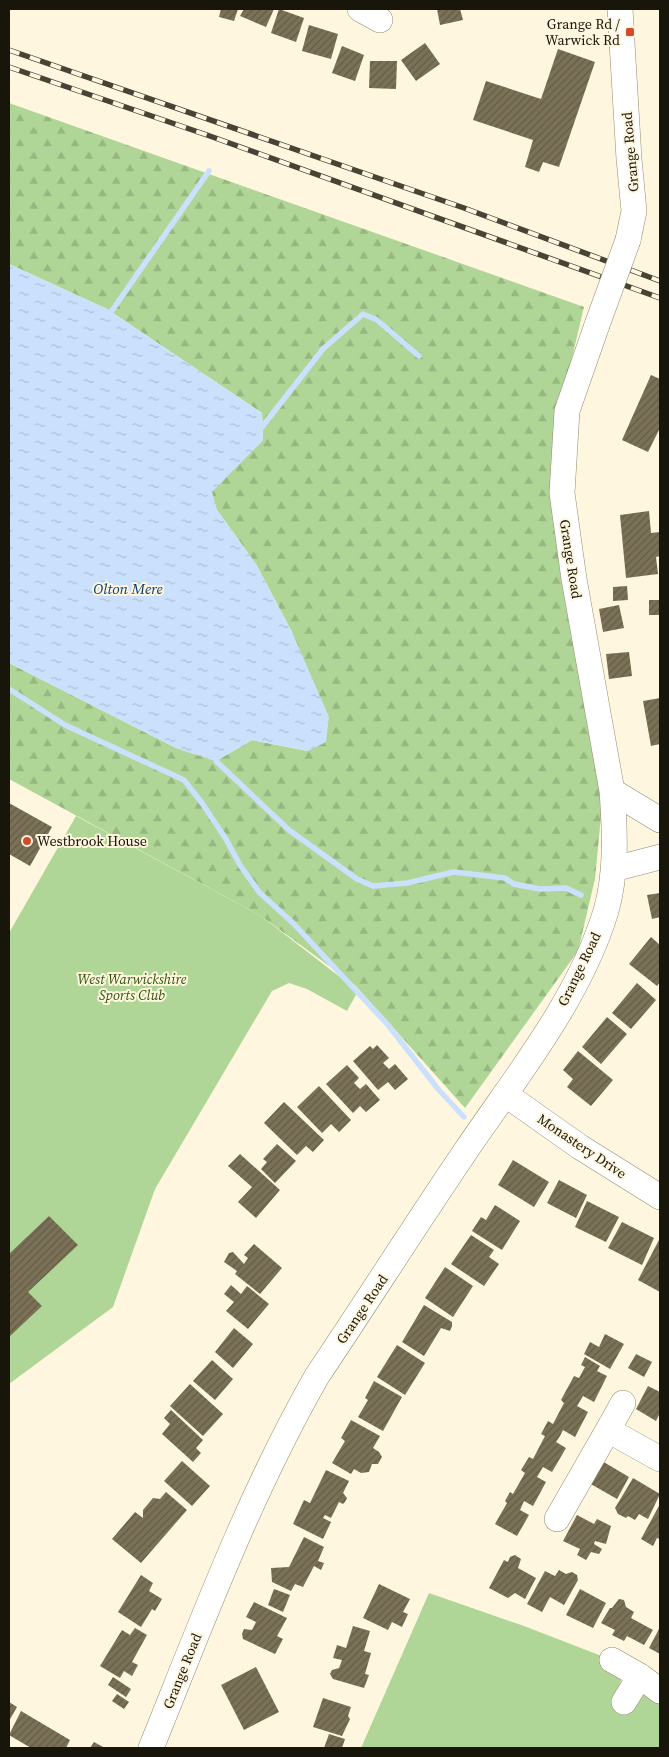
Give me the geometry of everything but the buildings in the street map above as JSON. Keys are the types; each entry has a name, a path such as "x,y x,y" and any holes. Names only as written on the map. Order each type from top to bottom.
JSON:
{"street":[{"name":"Grange Road","path":"151,1748 230,1550 283,1436 317,1376 551,1024 590,953 606,910 614,869 615,827 612,791 574,579 562,493 567,411 628,240 634,211 620,9"},
{"path":"612,791 660,820"},
{"path":"614,869 660,857"},
{"name":"Monastery Drive","path":"505,1094 580,1147 660,1197"},
{"path":"557,1519 622,1403"},
{"path":"608,1430 660,1459"},
{"path":"612,1660 640,1676 660,1691"},
{"path":"624,1702 640,1676"}],"green space":[{"path":"9,103 584,307 562,400 603,795 595,879 578,951 465,1108 355,985 261,916 9,779 9,663 176,748 216,761 252,740 308,751 292,632 256,564 217,510 211,492 263,440 262,413 107,309 9,264"},
{"name":"West Warwickshire Sports Club","path":"76,816 261,916 358,991 347,1011 307,989 289,983 272,991 155,1189 113,1307 9,1384 9,933"},
{"path":"429,1593 524,1626 612,1660 616,1674 621,1680 619,1688 643,1692 660,1701 660,1748 361,1748"}],"water":[{"name":"Olton Mere","path":"9,264 107,309 262,413 263,440 212,492 217,510 256,564 292,632 329,717 326,742 308,751 252,740 216,761 176,748 9,663"}],"waterway":[{"path":"111,312 209,171"},
{"path":"262,427 323,349 363,314 377,320 419,356"},
{"path":"9,689 65,725 184,780 202,803 259,892 293,923 388,1025 438,1089 464,1117"},
{"path":"216,761 289,830 357,879 373,886 407,883 454,872 505,878 514,884 540,889 566,888 581,895"}],"railway":[{"path":"9,50 464,208 660,281"},
{"path":"9,67 207,135 660,298"}],"place":[{"name":"Grange Rd / Warwick Rd","path":"630,32"},
{"name":"Westbrook House","path":"27,841"}]}
